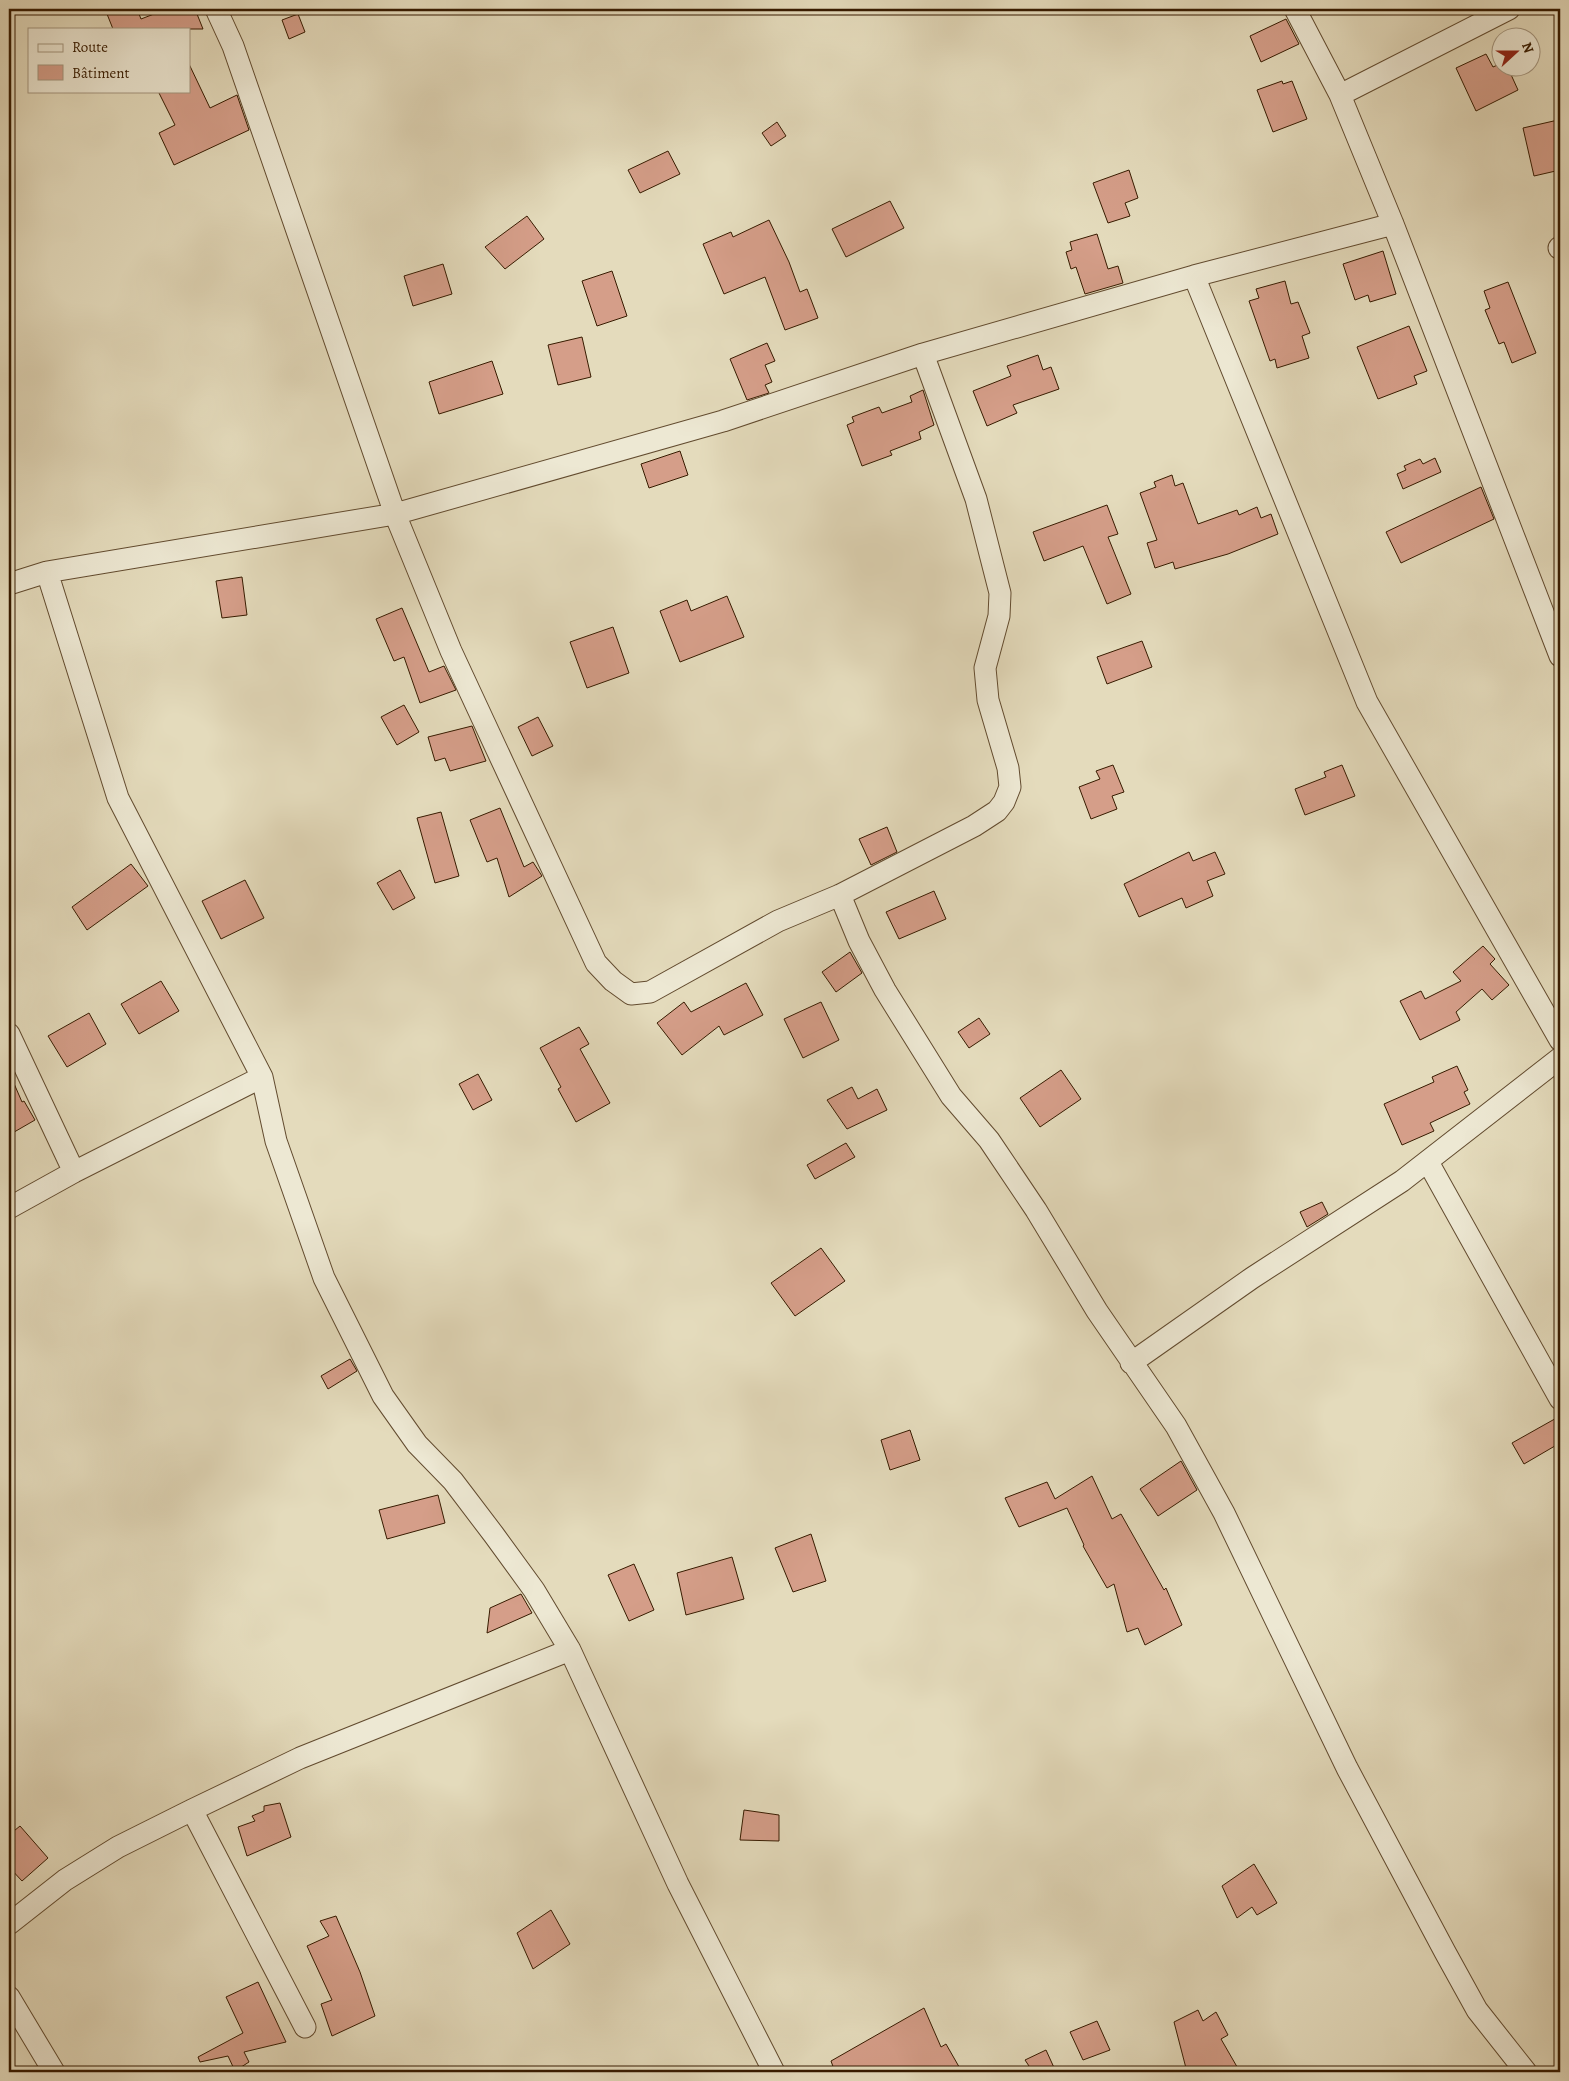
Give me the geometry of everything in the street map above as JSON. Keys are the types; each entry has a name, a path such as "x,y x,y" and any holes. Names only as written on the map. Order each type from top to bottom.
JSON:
{"street":[{"path":"216,9 233,46 395,514 450,651 596,963 613,982 631,994 650,992 778,920 840,895 989,816 1004,802 1010,787 1008,768 988,700 985,668 999,616 1000,593 997,576 976,499 923,354"},
{"path":"1295,9 1340,95 1393,224 1560,656"},
{"path":"1340,95 1509,9"},
{"path":"9,584 47,572 395,514 723,421 923,354 1194,276 1393,224"},
{"path":"1194,276 1367,702 1560,1040"},
{"path":"47,572 118,798 262,1077 276,1141 324,1278 383,1396 417,1444 453,1481 494,1535 534,1590 570,1650 678,1884 774,2072"},
{"path":"840,895 860,941 885,990 941,1080 957,1103 989,1140 1031,1202 1131,1363 1176,1426 1224,1513 1347,1768 1477,2010 1526,2072"},
{"path":"9,1034 74,1172"},
{"path":"1131,1363 1252,1278 1428,1162 1560,1058"},
{"path":"9,1208 74,1172 262,1077"},
{"path":"1428,1162 1560,1399"},
{"path":"9,1924 65,1880 118,1847 192,1810 300,1758 570,1650"},
{"path":"192,1810 305,2027"},
{"path":"9,1997 54,2072"}],"building":[{"path":"105,9 137,9 141,19 167,9 195,9 203,29 190,28 113,28"},
{"path":"298,14 305,32 289,39 282,20"},
{"path":"1286,19 1299,44 1261,62 1250,36"},
{"path":"1486,54 1492,65 1492,78 1513,78 1518,90 1476,111 1456,68"},
{"path":"190,66 210,108 237,95 249,130 174,165 159,133 175,125 158,92 190,92"},
{"path":"1282,81 1283,84 1292,81 1307,119 1273,132 1257,90"},
{"path":"1558,120 1560,170 1534,176 1523,128"},
{"path":"777,122 786,136 771,146 762,133"},
{"path":"668,151 680,174 640,193 628,170"},
{"path":"1129,170 1138,198 1125,203 1130,216 1108,223 1093,183"},
{"path":"890,201 904,228 846,257 832,229"},
{"path":"527,216 544,239 505,269 485,247"},
{"path":"769,220 789,262 800,292 807,289 818,318 785,330 765,277 724,294 703,244 731,232 733,237"},
{"path":"1097,234 1108,269 1118,266 1123,283 1085,294 1076,267 1071,269 1066,252 1072,250 1070,242"},
{"path":"1383,251 1396,294 1370,302 1368,295 1355,300 1343,264"},
{"path":"443,264 452,294 413,306 404,276"},
{"path":"612,271 627,316 597,326 582,281"},
{"path":"1285,281 1291,304 1298,302 1310,333 1302,336 1309,358 1277,368 1275,359 1270,361 1249,301 1259,298 1256,289"},
{"path":"1508,282 1536,353 1512,363 1504,342 1499,344 1485,310 1490,308 1484,291"},
{"path":"1409,326 1427,371 1414,376 1417,384 1378,399 1357,347"},
{"path":"582,337 591,377 558,385 548,345"},
{"path":"767,343 775,361 765,365 772,382 765,385 769,393 747,400 730,359"},
{"path":"1038,355 1043,370 1051,367 1059,389 1013,405 1017,413 987,426 973,391 1011,376 1007,366"},
{"path":"492,361 503,394 439,414 429,382"},
{"path":"923,390 934,425 919,432 921,439 890,451 892,455 862,466 847,425 854,422 852,417 879,407 882,413 912,402 910,396"},
{"path":"680,451 688,475 649,488 641,464"},
{"path":"1435,458 1441,472 1403,489 1397,474 1406,470 1404,466 1420,459 1423,464"},
{"path":"1172,475 1175,486 1183,483 1198,524 1237,510 1239,515 1257,507 1261,518 1271,514 1278,534 1228,554 1175,569 1173,562 1155,568 1147,543 1157,540 1140,493 1156,487 1154,482"},
{"path":"1481,487 1494,519 1401,563 1386,532"},
{"path":"1107,505 1118,534 1108,537 1131,594 1107,604 1083,546 1044,561 1033,532"},
{"path":"242,577 247,615 222,618 216,581"},
{"path":"727,596 744,637 680,662 660,611 687,600 691,611"},
{"path":"402,608 429,672 444,666 456,690 420,703 404,657 394,661 376,619"},
{"path":"613,627 629,673 587,688 570,642"},
{"path":"1142,641 1152,667 1107,684 1097,657"},
{"path":"404,705 419,732 397,745 381,717"},
{"path":"538,717 553,746 532,756 518,727"},
{"path":"472,726 486,761 450,771 445,758 435,761 428,737"},
{"path":"1113,765 1124,792 1112,796 1117,809 1091,819 1079,787 1100,779 1096,771"},
{"path":"1342,765 1355,796 1305,815 1295,789 1326,777 1324,772"},
{"path":"500,808 524,867 533,862 542,876 509,897 497,858 487,862 470,820"},
{"path":"441,812 459,876 435,883 417,818"},
{"path":"887,827 897,852 871,865 859,839"},
{"path":"1189,852 1193,861 1215,852 1225,874 1207,881 1213,896 1186,908 1182,898 1139,917 1124,884"},
{"path":"131,864 148,886 87,930 72,907"},
{"path":"400,870 415,898 393,910 377,883"},
{"path":"245,880 264,918 221,939 202,901"},
{"path":"934,891 946,919 899,939 886,912"},
{"path":"1483,946 1495,959 1490,964 1509,985 1492,1000 1482,989 1456,1012 1460,1020 1420,1040 1400,1001 1421,991 1425,999 1461,981 1453,972"},
{"path":"850,952 862,973 836,992 822,972"},
{"path":"161,981 179,1011 139,1034 121,1004"},
{"path":"746,983 763,1015 724,1035 719,1026 682,1055 657,1023 684,1002 691,1012"},
{"path":"821,1002 839,1040 803,1058 784,1019"},
{"path":"89,1013 106,1044 67,1067 48,1036"},
{"path":"979,1018 990,1034 969,1048 958,1032"},
{"path":"579,1027 589,1044 580,1049 610,1103 576,1122 558,1089 561,1087 540,1048"},
{"path":"1457,1066 1468,1090 1464,1092 1470,1104 1430,1123 1434,1131 1402,1145 1384,1104 1434,1082 1432,1077"},
{"path":"1061,1070 1081,1099 1040,1127 1020,1098"},
{"path":"9,1072 22,1102 24,1101 35,1120 9,1135"},
{"path":"478,1074 492,1100 473,1110 459,1084"},
{"path":"852,1087 858,1099 877,1089 887,1110 847,1129 827,1100"},
{"path":"846,1143 855,1157 815,1179 807,1165"},
{"path":"1322,1202 1328,1214 1307,1227 1300,1212"},
{"path":"821,1248 845,1281 795,1316 771,1283"},
{"path":"350,1359 357,1371 328,1389 321,1376"},
{"path":"1560,1416 1560,1443 1524,1464 1512,1443"},
{"path":"910,1430 920,1460 890,1470 881,1440"},
{"path":"1181,1461 1197,1490 1158,1516 1140,1489"},
{"path":"1092,1476 1112,1519 1121,1514 1164,1590 1166,1588 1182,1625 1145,1645 1138,1628 1127,1632 1114,1584 1107,1588 1083,1546 1067,1508 1019,1527 1005,1498 1047,1482 1055,1499"},
{"path":"438,1495 445,1523 387,1539 379,1510"},
{"path":"811,1534 826,1581 793,1592 775,1548"},
{"path":"732,1557 744,1599 686,1615 677,1573"},
{"path":"634,1564 654,1610 629,1621 608,1575"},
{"path":"521,1594 532,1613 487,1633 490,1608"},
{"path":"280,1803 291,1837 247,1856 238,1827 255,1821 252,1816 264,1811 264,1806"},
{"path":"744,1810 779,1815 779,1841 740,1840"},
{"path":"20,1826 48,1858 22,1881 9,1867 9,1835"},
{"path":"1254,1864 1277,1903 1257,1915 1252,1907 1237,1918 1222,1886"},
{"path":"551,1910 570,1944 533,1969 517,1933"},
{"path":"336,1916 360,1972 375,2016 332,2036 321,2004 332,2000 307,1946 329,1936 320,1921"},
{"path":"258,1982 286,2042 244,2052 249,2062 235,2071 228,2056 200,2062 198,2057 243,2033 226,1997"},
{"path":"924,2008 941,2047 946,2044 962,2072 835,2072 831,2061"},
{"path":"1198,2010 1203,2021 1216,2012 1228,2035 1221,2039 1240,2072 1187,2072 1174,2022"},
{"path":"1097,2021 1110,2050 1083,2060 1070,2032"},
{"path":"1046,2050 1056,2072 1033,2072 1025,2060"}]}
